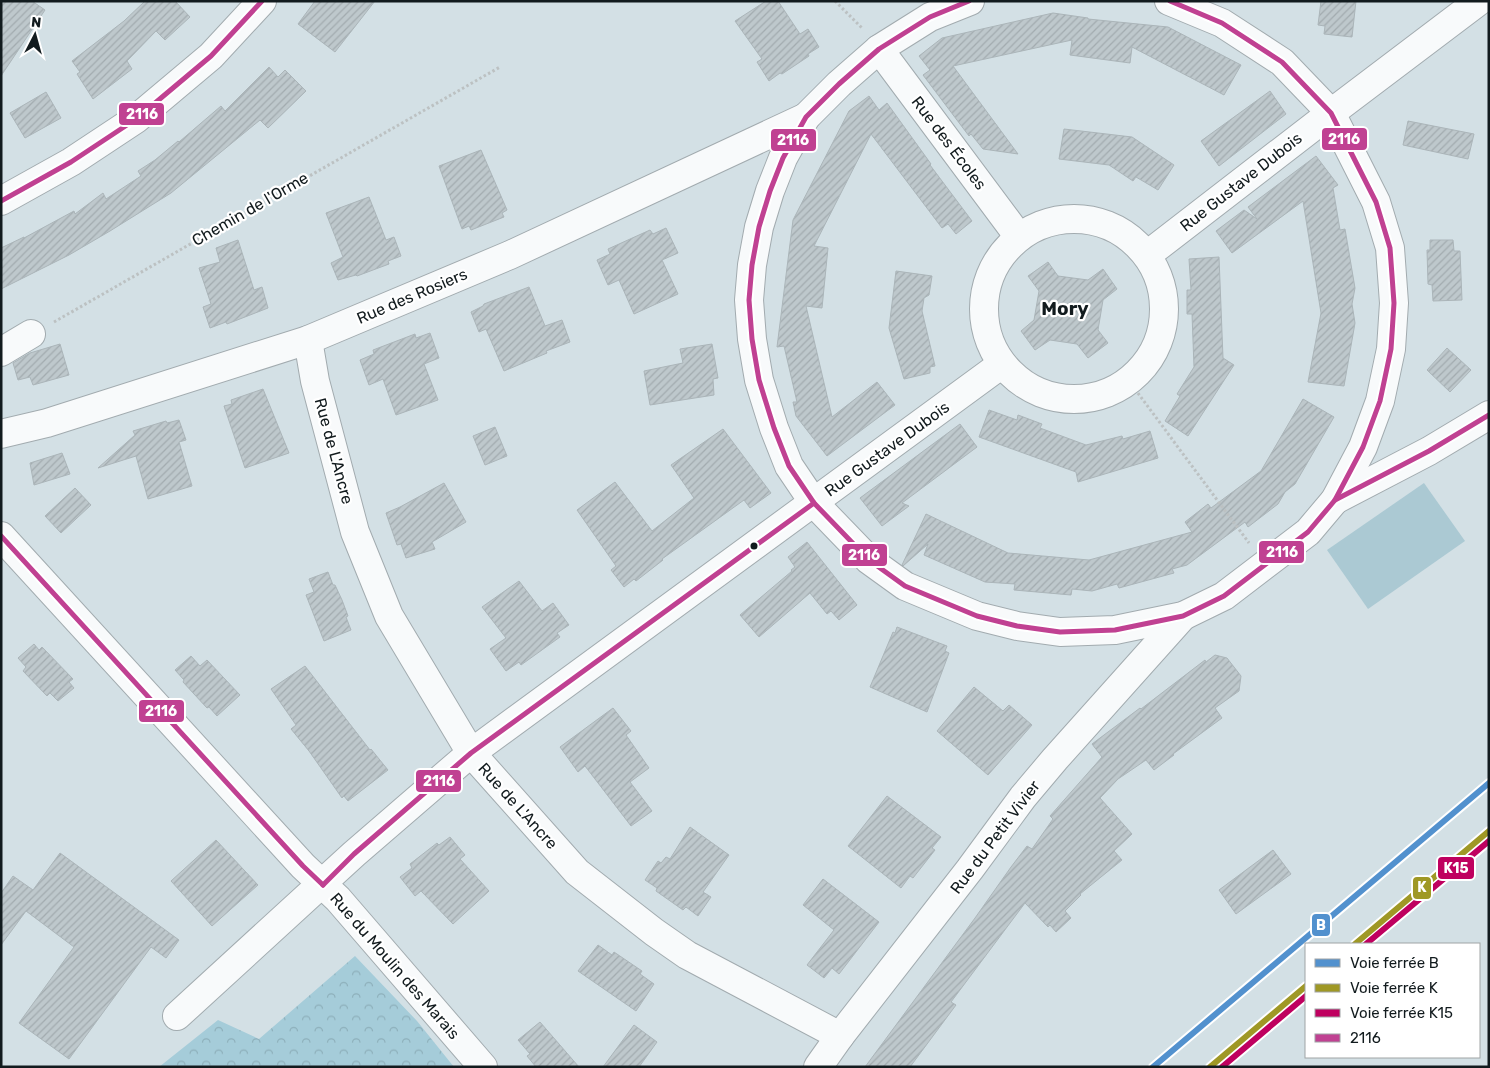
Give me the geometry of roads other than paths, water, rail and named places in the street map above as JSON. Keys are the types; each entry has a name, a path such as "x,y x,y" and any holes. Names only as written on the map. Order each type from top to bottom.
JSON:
{"street":[{"path":"1,201 71,162 136,119 211,56 262,1"},
{"path":"970,1 930,17 879,49 839,84 806,117 783,158 759,227 752,265 749,300 752,339 759,380 774,428 789,466 814,503 870,560 905,586 977,616 1017,626 1060,632 1115,630 1183,616 1224,596 1308,532 1335,500 1364,447 1380,401 1391,349 1394,303 1390,248 1376,202 1331,113 1282,62 1219,12 1169,1"},
{"name":"Rue Gustave Dubois","path":"1147,255 1479,1"},
{"name":"Rue des Écoles","path":"879,49 1019,236"},
{"name":"Rue des Rosiers","path":"1,434 47,423 308,340 510,256 806,117"},
{"path":"1072,218 1101,222 1127,235 1147,255 1160,280 1164,308 1163,317 1160,336 1148,361 1129,381 1108,393 1085,399 1062,398 1039,392 1018,381 1002,364 988,339 983,311 986,283 999,257 1019,236 1044,223 1072,218"},
{"path":"1,352 31,334"},
{"name":"Rue de L'Ancre","path":"308,340 315,381 355,532 389,616 471,754 576,872 654,932 687,955 840,1036"},
{"name":"Rue Gustave Dubois","path":"177,1016 323,885 354,854 471,754 1002,364"},
{"path":"1335,500 1489,416"},
{"name":"Rue du Moulin des Marais","path":"1,536 296,859 338,899 483,1067"},
{"name":"Rue du Petit Vivier","path":"818,1067 1023,797 1054,759 1183,616"}],"rail line":[{"name":"B","path":"1153,1067 1489,783"},
{"name":"K","path":"1356,943 1489,831"},
{"name":"K15","path":"1367,943 1489,841"},
{"name":"K","path":"1210,1067 1305,987"},
{"name":"K15","path":"1222,1067 1305,997"}],"district":[{"name":"Mory","path":"1065,308"}]}
